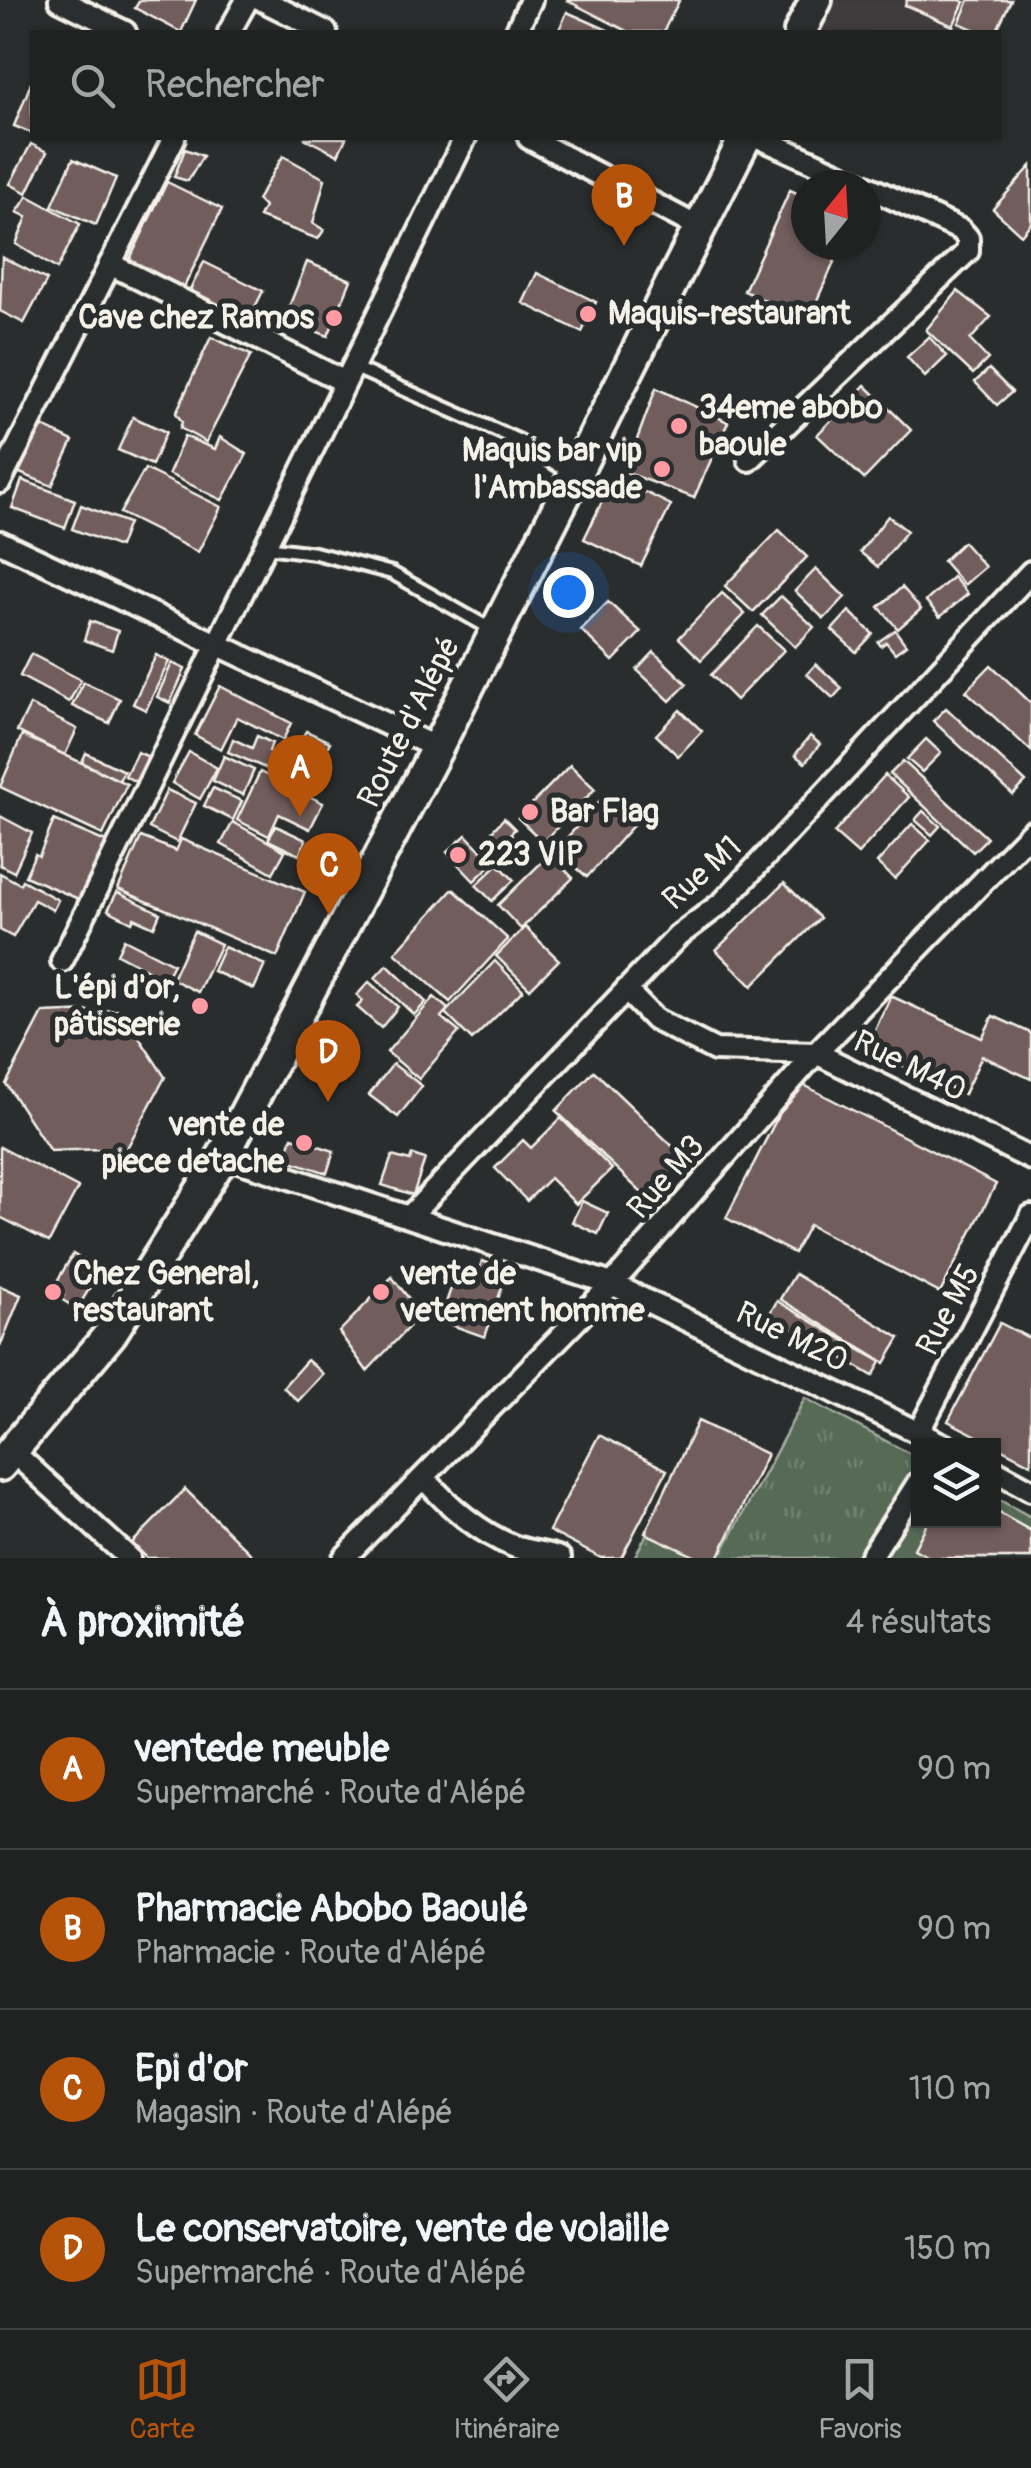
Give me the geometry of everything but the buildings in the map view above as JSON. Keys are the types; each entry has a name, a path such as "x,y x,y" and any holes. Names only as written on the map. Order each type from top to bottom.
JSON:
{"main road":[{"path":"801,30 816,0"},
{"name":"Route d'Alépé","path":"6,1458 111,1334 223,1156 436,748 744,140"}],"street":[{"path":"60,0 121,30"},
{"path":"230,30 247,0"},
{"path":"262,0 322,30"},
{"path":"517,30 531,0"},
{"path":"0,482 173,140"},
{"path":"62,960 464,140"},
{"path":"533,140 698,227"},
{"path":"764,140 830,170"},
{"path":"750,460 968,250 968,238 961,230 881,193"},
{"path":"110,264 349,374"},
{"path":"0,542 436,748"},
{"name":"Rue M1","path":"410,1216 689,926 723,902 1031,572"},
{"name":"Rue M3","path":"344,1558 612,1284 816,1053 1031,832"},
{"path":"626,990 654,1019 715,1050 816,1053"},
{"name":"Rue M40","path":"816,1053 1031,1159"},
{"name":"Rue M20","path":"223,1156 612,1284 930,1438"},
{"name":"Rue M5","path":"918,1432 1031,1216"},
{"path":"6,1458 129,1558"},
{"path":"1001,1474 1031,1490"},
{"path":"424,1478 443,1501 495,1536 514,1547 560,1558"},
{"path":"870,1558 911,1494"}],"lane":[{"path":"349,374 520,441 574,476"},
{"path":"265,546 314,553 392,573 495,631"}],"shaded area":[{"path":"833,0 1011,0 997,30 819,30"}],"green space":[{"path":"805,1398 911,1454 911,1528 1001,1528 1001,1501 1031,1517 1031,1558 634,1558 656,1517 723,1551"}],"place":[{"name":"Pharmacie Abobo Baoulé","path":"624,246"},
{"name":"Maquis-restaurant","path":"588,314"},
{"name":"Cave chez Ramos","path":"334,318"},
{"name":"34eme abobo baoule","path":"679,426"},
{"name":"Maquis bar vip l'Ambassade","path":"662,469"},
{"name":"Bar Flag","path":"530,812"},
{"name":"ventede meuble","path":"300,817"},
{"name":"223 VIP","path":"458,855"},
{"name":"Epi d'or","path":"329,915"},
{"name":"L'épi d'or, pâtisserie","path":"200,1006"},
{"name":"Le conservatoire, vente de volaille","path":"328,1102"},
{"name":"vente de piece detache","path":"304,1143"},
{"name":"Chez General, restaurant","path":"53,1292"},
{"name":"vente de vetement homme","path":"381,1292"}]}
